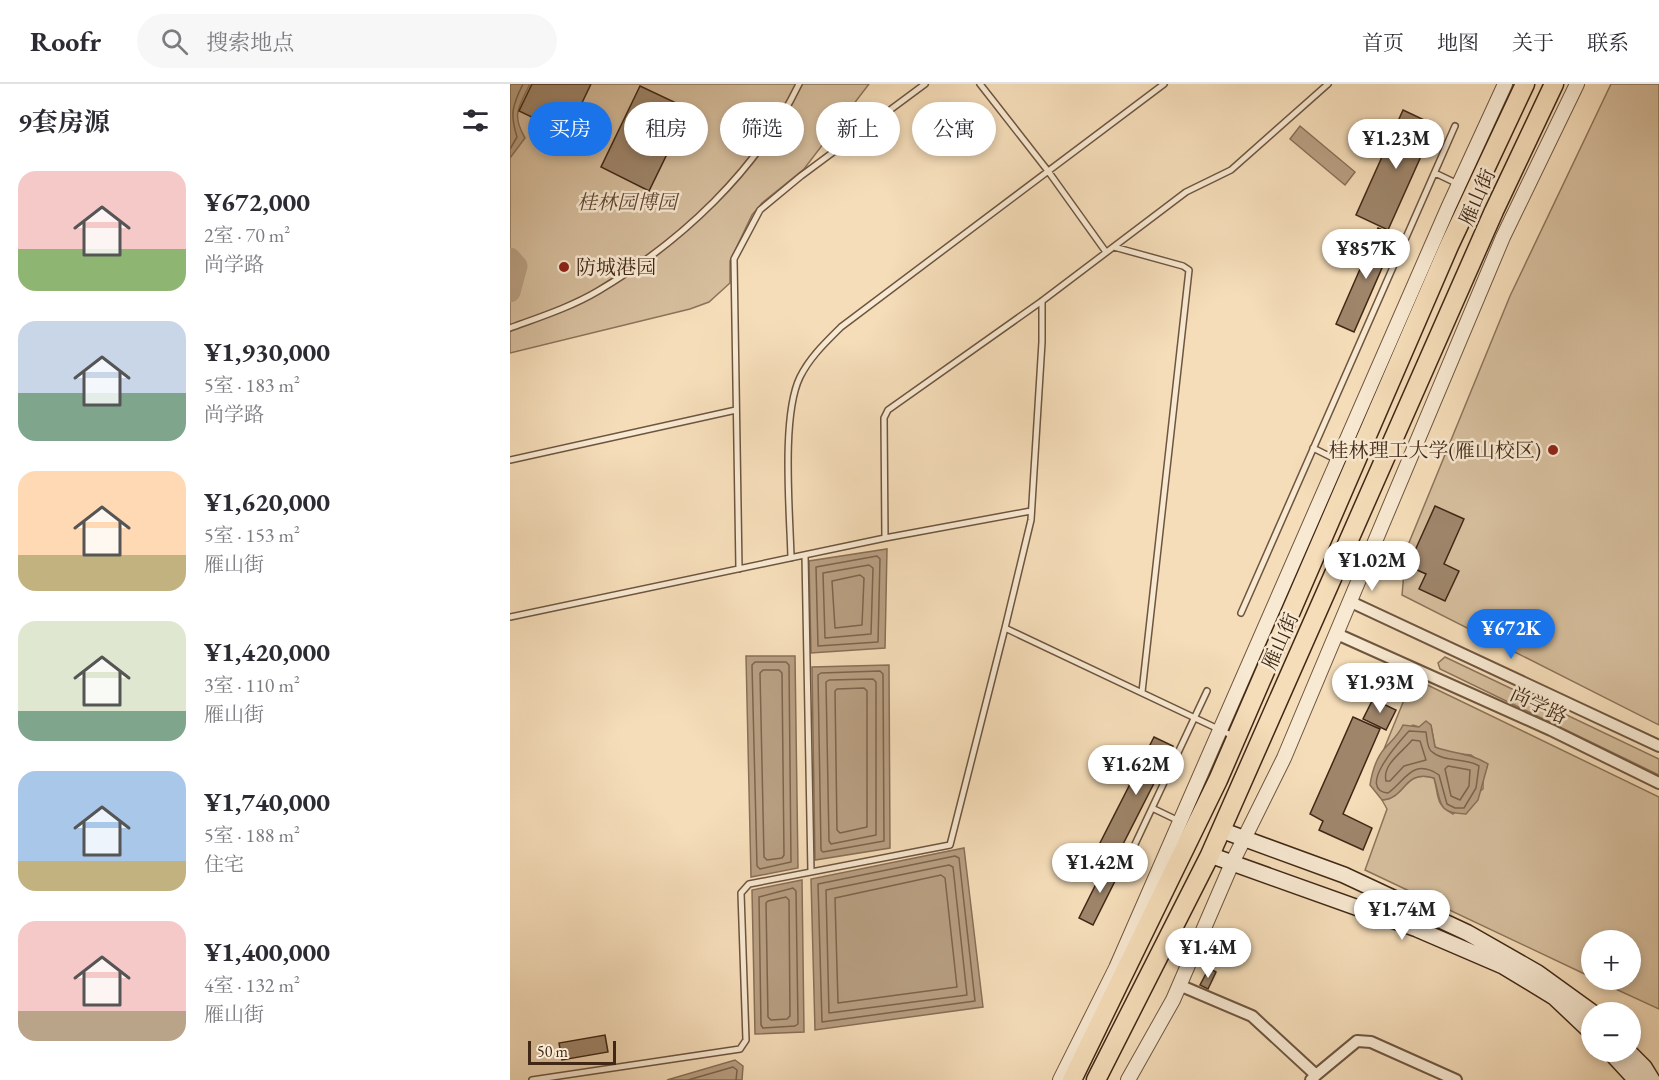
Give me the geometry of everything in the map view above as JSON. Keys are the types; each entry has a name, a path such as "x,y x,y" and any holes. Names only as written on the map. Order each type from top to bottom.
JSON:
{"highway":[{"name":"雁山街","path":"1072,1080 1188,844 1228,733 1449,246 1526,84"},
{"name":"雁山街","path":"1096,1080 1210,855 1494,211 1554,84"}],"main road":[{"path":"1221,830 1344,875 1468,933 1538,973 1581,1004"},
{"path":"1210,855 1233,861 1417,929 1503,966 1554,998 1581,1023"},
{"path":"1619,1062 1636,1080"},
{"path":"1639,1062 1652,1080"}],"street":[{"path":"1060,1080 1116,968 1181,822 1228,733 1339,460 1505,84"},
{"path":"1128,1080 1179,985 1233,861 1284,758 1503,237 1577,84"},
{"name":"尚学路","path":"1351,602 1659,746"},
{"name":"尚学路","path":"1337,634 1551,730 1659,783"},
{"path":"1179,985 1245,1012 1314,1078 1357,1041 1362,1040 1456,1080"}],"lane":[{"path":"510,328 567,307 597,292 662,248 698,217 755,155 775,128 799,84"},
{"path":"739,569 734,259 760,210 801,176 925,84"},
{"path":"980,84 1107,252"},
{"path":"791,558 789,438 791,406 799,379 815,353 841,327 1164,84"},
{"path":"885,538 884,418 888,410 1042,301 1186,192 1231,170 1328,84"},
{"path":"1241,614 1455,126"},
{"path":"1435,173 1459,184"},
{"path":"1114,247 1183,266 1189,270 1142,692"},
{"path":"532,1080 740,1049 746,1040 741,893 749,884 950,845 1005,628 1031,511 1042,342 1042,301"},
{"path":"510,460 736,411"},
{"path":"1313,448 1339,460"},
{"path":"510,616 885,538 1031,511"},
{"path":"805,555 811,872"},
{"path":"1005,628 1228,733"},
{"path":"1129,857 1207,691"},
{"path":"1152,808 1181,822"}],"green space":[{"name":"桂林园博园","path":"510,84 869,84 855,102 816,102 816,153 804,169 762,203 752,215 730,261 730,283 709,302 690,309 510,353"},
{"path":"1611,84 1659,84 1659,725 1402,595 1406,550 1510,296"},
{"path":"1445,657 1659,759 1659,775 1440,669 1438,663"},
{"path":"1413,678 1659,797 1659,1009 1618,990 1641,990 1641,930 1581,930 1581,972 1365,870 1387,809 1382,800 1396,794 1416,777 1424,776 1434,778 1440,803 1453,814 1483,789 1483,775 1487,767 1471,755 1449,753 1435,747 1431,726 1413,725 1384,749"}],"water":[{"path":"510,84 530,84 518,111 518,123 525,138 510,158"},
{"path":"1300,126 1355,172 1345,185 1290,139"},
{"path":"887,549 885,648 811,653 809,561"},
{"path":"746,656 795,656 798,868 751,877"},
{"path":"889,665 890,848 815,860 812,667"},
{"path":"1426,721 1431,725 1435,747 1488,764 1478,800 1466,814 1449,811 1441,805 1434,778 1416,777 1396,794 1382,800 1370,785 1379,756 1403,725 1419,727"},
{"path":"964,848 983,1007 815,1030 811,879"},
{"path":"802,880 804,1032 755,1034 752,890"},
{"path":"735,1060 743,1066 742,1080 667,1080"}],"building":[{"path":"532,84 591,84 582,102 528,102 528,115 519,111"},
{"path":"640,86 674,102 632,102"},
{"path":"1403,110 1435,125 1388,230 1356,215"},
{"path":"624,119 624,156 666,156 649,191 601,167 606,156 612,156 612,144"},
{"path":"1378,228 1396,236 1354,332 1336,324"},
{"path":"1435,506 1464,519 1444,564 1459,571 1445,601 1419,589 1426,574 1408,566"},
{"path":"1373,699 1396,710 1386,730 1363,719"},
{"path":"1353,717 1380,729 1343,814 1372,828 1363,850 1319,830 1323,821 1310,814"},
{"path":"1154,737 1173,746 1118,854 1099,845"},
{"path":"1107,862 1121,869 1093,925 1079,918"},
{"path":"1209,968 1216,972 1208,989 1200,985"},
{"path":"605,1035 608,1052 562,1060 559,1043"}],"waterway":[{"path":"510,258 517,266 510,292"}],"place":[{"name":"防城港园","path":"564,267"},
{"name":"桂林理工大学(雁山校区)","path":"1553,450"}]}
